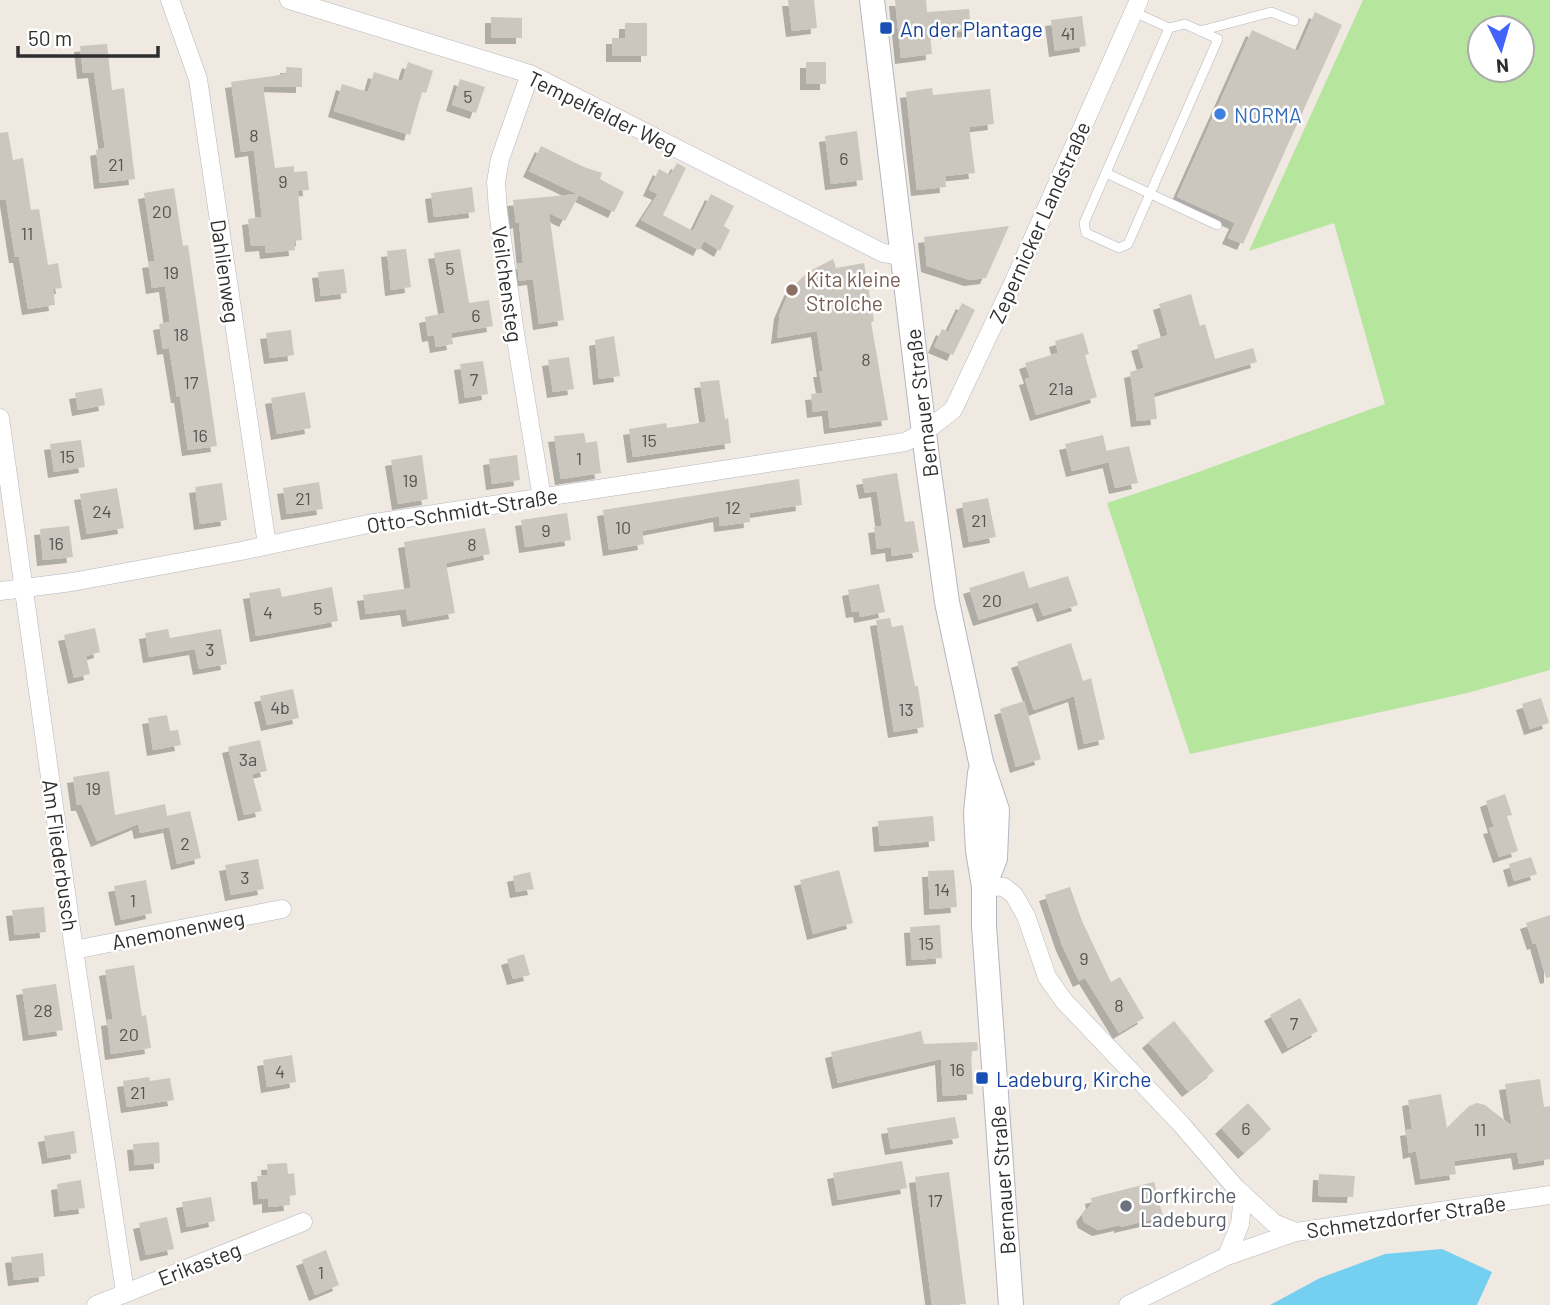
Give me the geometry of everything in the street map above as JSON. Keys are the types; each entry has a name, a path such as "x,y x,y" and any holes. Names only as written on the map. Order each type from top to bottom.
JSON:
{"main road":[{"name":"Bernauer Straße","path":"872,0 947,602 981,762 976,813 978,851 985,887 985,926 1011,1305"}],"street":[{"name":"Dahlienweg","path":"170,0 198,79 267,545"},
{"name":"Tempelfelder Weg","path":"289,0 530,74 883,253 903,256"},
{"name":"Zepernicker Landstraße","path":"924,432 953,410 1015,279 1136,6"},
{"name":"Veilchensteg","path":"530,74 500,159 496,182 515,333 542,498"},
{"name":"Am Fliederbusch","path":"0,418 125,1292"},
{"name":"Otto-Schmidt-Straße","path":"0,591 72,582 368,524 905,442 924,432"},
{"name":"Schmetzdorfer Straße","path":"985,887 1004,887 1014,895 1026,916 1048,977 1064,1001 1181,1124 1235,1187 1274,1223 1296,1232 1550,1195"},
{"name":"Anemonenweg","path":"74,950 282,909"},
{"path":"1227,1256 1240,1224 1241,1205 1235,1187"},
{"name":"Erikasteg","path":"96,1305 303,1222"},
{"path":"1128,1305 1227,1256 1296,1232"}],"lane":[{"path":"1136,6 1169,28 1185,24 1217,39 1128,244 1119,248 1086,233 1084,223 1169,28"},
{"path":"1200,31 1271,12 1294,21"},
{"path":"1106,173 1217,225"}],"green space":[{"path":"1363,0 1550,0 1550,670 1467,693 1190,754 1107,503 1385,404 1334,223 1249,251"}],"water":[{"path":"1442,1249 1492,1272 1477,1305 1270,1305 1320,1278 1385,1254"}],"building":[{"path":"788,0 814,0 817,28 792,31"},
{"path":"895,0 926,0 927,12 969,9 971,31 930,34 932,54 901,58"},
{"path":"1315,12 1342,25 1243,244 1228,238 1235,223 1177,197 1252,30 1298,51"},
{"path":"1082,16 1086,46 1055,51 1051,20"},
{"path":"491,17 522,18 522,38 491,38"},
{"path":"625,23 647,23 647,56 612,56 612,38 625,38"},
{"path":"107,44 112,90 124,88 135,179 100,183 96,150 105,148 94,72 83,73 80,46"},
{"path":"408,62 433,71 426,93 422,92 410,135 334,111 342,84 368,92 374,72 402,81"},
{"path":"806,62 826,62 826,84 806,84"},
{"path":"286,67 302,68 302,87 263,86 275,168 294,166 294,172 307,171 309,190 298,191 302,240 294,241 295,250 266,253 265,245 251,246 248,219 262,217 254,150 241,152 231,82 286,74"},
{"path":"460,79 485,87 476,113 452,105"},
{"path":"932,88 933,95 990,89 994,124 969,127 975,173 945,176 946,187 917,190 906,92"},
{"path":"857,131 863,180 831,184 825,136"},
{"path":"8,132 13,160 23,158 31,210 39,209 48,265 58,263 62,288 53,289 55,305 28,309 19,257 15,257 6,200 0,200 0,133"},
{"path":"541,146 602,173 600,179 624,192 614,212 579,195 565,221 549,213 564,320 539,324 533,279 519,281 517,264 523,263 519,222 516,223 513,200 577,194 529,171"},
{"path":"677,163 686,168 663,215 693,231 711,194 734,206 724,226 730,230 720,251 704,241 699,250 641,220 658,194 649,190 659,169 670,175"},
{"path":"472,187 475,212 434,217 431,193"},
{"path":"174,188 183,246 188,245 217,446 188,450 169,348 163,349 159,324 170,322 165,286 152,288 148,262 155,261 144,193"},
{"path":"1009,226 986,278 970,280 927,266 924,237"},
{"path":"406,249 411,287 391,290 387,251"},
{"path":"460,249 469,303 489,300 493,326 451,333 453,344 436,347 434,335 428,336 425,317 445,313 434,253"},
{"path":"833,259 836,268 864,263 888,420 830,428 828,410 813,412 811,394 823,393 819,371 823,371 817,331 777,338 780,313 790,290 808,272"},
{"path":"344,269 347,293 321,296 318,272"},
{"path":"1191,294 1200,326 1205,324 1215,359 1253,348 1257,362 1154,393 1157,419 1137,421 1130,372 1144,368 1137,345 1168,335 1159,304"},
{"path":"962,303 975,310 953,355 934,347 942,329 948,332"},
{"path":"291,330 294,355 270,358 266,333"},
{"path":"1083,333 1089,354 1085,355 1097,397 1036,415 1025,379 1030,378 1025,363 1058,353 1055,341"},
{"path":"614,336 620,376 599,379 595,340"},
{"path":"569,357 574,389 553,392 548,360"},
{"path":"483,361 488,394 465,398 460,364"},
{"path":"719,380 731,443 633,457 629,429 666,423 667,428 706,422 700,382"},
{"path":"102,388 105,405 78,410 75,393"},
{"path":"305,392 311,428 277,434 271,398"},
{"path":"584,433 586,443 597,441 601,473 561,479 554,436"},
{"path":"1103,435 1109,462 1072,471 1065,444"},
{"path":"81,440 85,467 54,472 50,444"},
{"path":"1129,446 1138,483 1115,488 1106,451"},
{"path":"422,455 428,499 398,504 391,460"},
{"path":"517,455 520,480 492,484 489,459"},
{"path":"897,473 905,522 914,521 919,552 892,556 891,547 877,549 874,527 882,526 877,491 865,493 862,479"},
{"path":"799,479 802,505 749,513 750,522 720,526 719,516 642,531 644,544 609,550 603,510"},
{"path":"319,482 323,509 287,514 283,488"},
{"path":"222,483 227,520 200,524 195,487"},
{"path":"117,488 124,528 87,534 80,494"},
{"path":"988,498 996,537 969,542 962,503"},
{"path":"567,513 571,540 525,547 521,520"},
{"path":"69,526 73,557 43,560 40,529"},
{"path":"485,528 490,554 446,563 455,613 408,621 406,609 366,614 363,595 411,588 404,542"},
{"path":"1024,571 1029,588 1068,576 1078,605 1043,616 1038,602 979,620 969,588"},
{"path":"879,584 885,612 860,617 859,611 852,612 848,590"},
{"path":"332,587 338,621 256,636 249,593 280,588 282,597"},
{"path":"890,618 892,627 903,625 915,686 918,686 924,727 894,732 876,620"},
{"path":"95,628 100,652 86,656 90,674 74,678 64,635"},
{"path":"168,629 170,638 221,629 227,664 199,669 195,649 149,657 145,633"},
{"path":"1071,643 1083,681 1091,678 1105,739 1084,744 1074,696 1034,710 1017,662"},
{"path":"293,689 299,718 267,725 260,696"},
{"path":"1541,698 1549,723 1530,729 1522,704"},
{"path":"1024,701 1041,759 1016,767 1000,709"},
{"path":"167,715 170,731 178,730 181,745 153,750 148,718"},
{"path":"260,740 267,771 252,774 262,811 244,815 228,747"},
{"path":"109,771 115,815 165,804 169,827 140,833 138,824 97,841 82,805 77,805 73,777"},
{"path":"1505,794 1512,815 1507,816 1518,851 1499,857 1489,828 1494,827 1486,801"},
{"path":"190,811 201,858 177,864 167,816"},
{"path":"933,816 935,841 880,846 878,821"},
{"path":"1531,857 1537,874 1514,881 1509,864"},
{"path":"258,859 264,889 231,895 225,865"},
{"path":"839,870 853,923 813,934 800,880"},
{"path":"954,870 957,907 930,909 928,871"},
{"path":"530,872 534,889 516,892 513,876"},
{"path":"146,880 152,913 121,920 114,886"},
{"path":"1070,887 1082,921 1111,982 1120,977 1144,1018 1119,1033 1085,978 1079,981 1062,945 1045,895"},
{"path":"44,907 46,932 15,935 12,910"},
{"path":"1550,915 1550,977 1546,978 1536,943 1533,944 1526,923"},
{"path":"940,925 942,958 912,960 910,927"},
{"path":"524,954 530,975 513,979 507,959"},
{"path":"134,965 142,1016 146,1015 151,1048 111,1054 107,1020 113,1019 105,970"},
{"path":"56,984 63,1030 29,1035 22,989"},
{"path":"1300,998 1318,1031 1288,1048 1270,1015"},
{"path":"1174,1021 1214,1071 1188,1091 1148,1042"},
{"path":"921,1031 924,1044 977,1042 978,1050 971,1052 973,1094 943,1096 941,1059 838,1083 831,1052"},
{"path":"292,1055 296,1082 267,1087 263,1060"},
{"path":"149,1077 150,1081 170,1078 174,1100 127,1107 123,1081"},
{"path":"1540,1079 1544,1107 1550,1106 1550,1159 1519,1164 1517,1152 1454,1161 1456,1174 1421,1179 1416,1151 1409,1153 1406,1130 1412,1129 1408,1100 1441,1094 1447,1128 1469,1106 1477,1103 1485,1105 1512,1126 1505,1084"},
{"path":"1248,1103 1271,1129 1244,1153 1221,1128"},
{"path":"955,1117 959,1138 891,1149 887,1128"},
{"path":"74,1131 77,1153 48,1158 44,1136"},
{"path":"159,1142 160,1163 135,1165 133,1144"},
{"path":"902,1161 907,1188 838,1200 833,1173"},
{"path":"287,1163 288,1174 294,1173 296,1195 289,1196 290,1205 268,1207 268,1198 259,1199 257,1176 268,1175 267,1164"},
{"path":"949,1172 966,1304 932,1305 915,1177"},
{"path":"1319,1174 1355,1176 1353,1197 1318,1196"},
{"path":"81,1180 85,1208 60,1211 57,1184"},
{"name":"Dorfkirche Ladeburg","path":"1154,1182 1163,1217 1098,1230 1084,1222 1082,1216 1092,1203 1091,1198"},
{"path":"211,1197 215,1221 187,1227 182,1202"},
{"path":"167,1217 174,1249 146,1255 139,1223"},
{"path":"326,1250 339,1285 315,1295 302,1260"},
{"path":"43,1253 45,1276 14,1280 11,1257"}],"place":[{"name":"An der Plantage","path":"886,28"},
{"name":"NORMA","path":"1220,114"},
{"name":"Kita kleine Strolche","path":"792,290"},
{"name":"Ladeburg, Kirche","path":"982,1078"},
{"name":"Dorfkirche Ladeburg","path":"1126,1206"}]}
